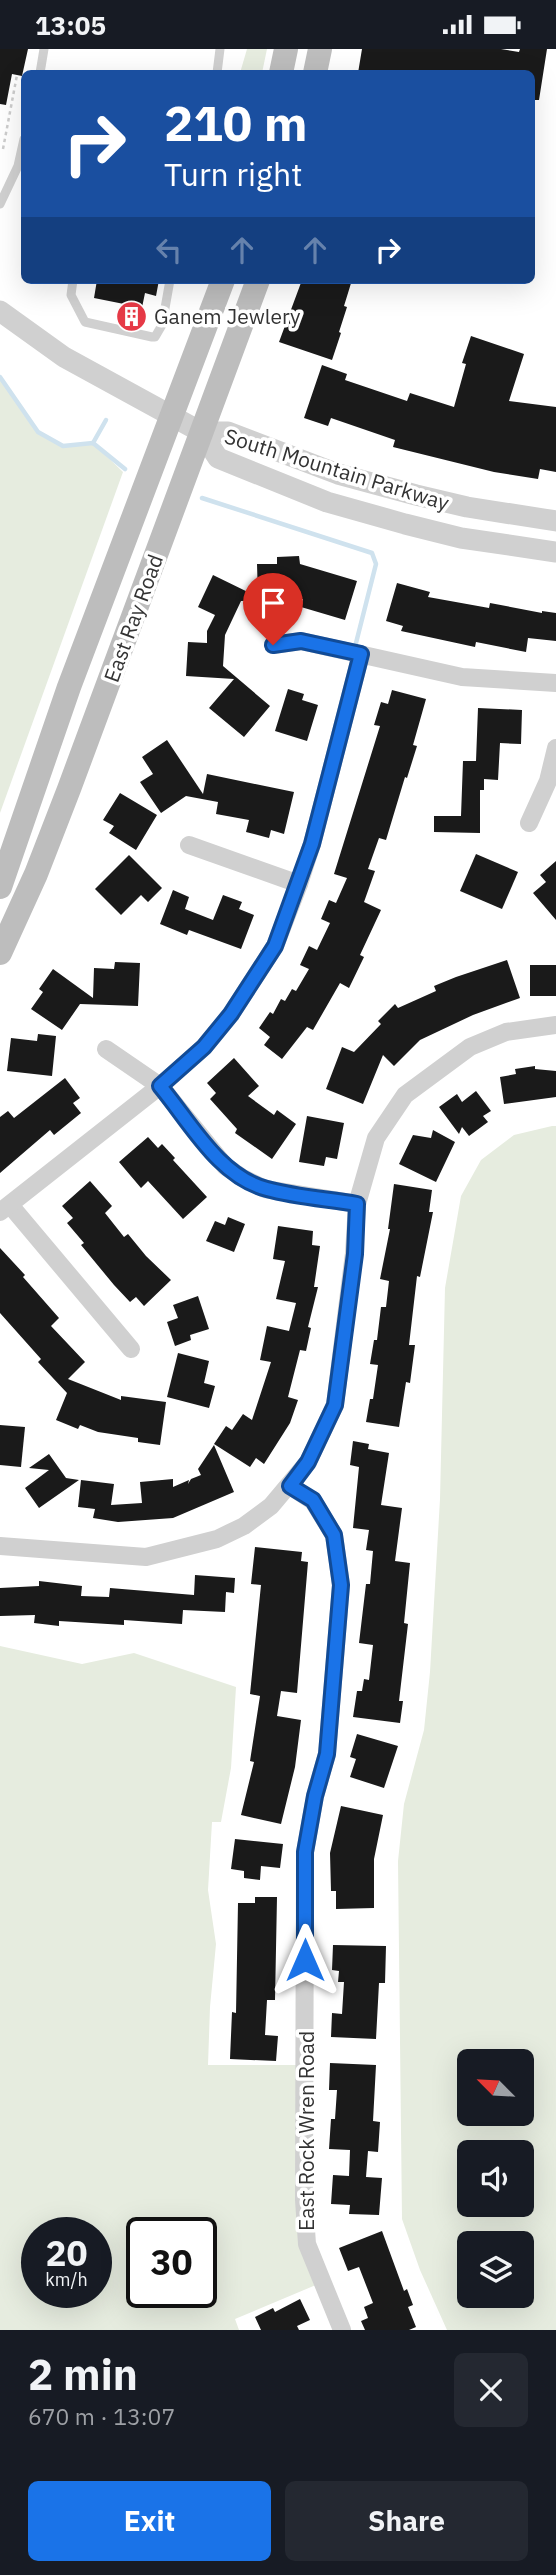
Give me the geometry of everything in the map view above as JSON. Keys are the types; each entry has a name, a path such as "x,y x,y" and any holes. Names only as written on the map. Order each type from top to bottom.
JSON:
{"main road":[{"path":"282,70 286,49"},
{"path":"316,70 320,49"},
{"name":"East Ray Road","path":"0,953 50,838 187,425 222,284"},
{"name":"East Ray Road","path":"0,887 69,687 187,425 256,284"}],"street":[{"path":"0,311 64,356 187,425"},
{"name":"South Mountain Parkway","path":"187,425 228,432 338,474 416,495 467,507 556,521"},
{"name":"South Mountain Parkway","path":"187,425 218,459 327,502 461,538 556,552"},
{"path":"273,645 301,641 462,677 556,683"},
{"path":"131,1349 5,1208 160,1086 204,1047 231,1014 275,946 312,844 361,654"},
{"path":"528,823 548,781 556,748"},
{"path":"189,845 299,884"},
{"path":"0,1546 146,1557 217,1539 244,1526 271,1506 308,1462 335,1405 355,1254 357,1204 376,1138 391,1112 405,1095 470,1047 506,1033 556,1025"},
{"path":"106,1049 160,1086 225,1166 241,1177 265,1189 357,1204"},
{"name":"East Rock Wren Road","path":"290,1486 313,1500 334,1535 341,1585 327,1754 315,1796 305,1852 304,2200 307,2244 342,2330"}],"lane":[{"path":"40,70 44,49"},
{"path":"217,70 220,49"},
{"path":"0,204 18,166 21,152"},
{"path":"72,284 71,295 85,322 152,337 155,337 162,325 169,284"}],"path":[{"path":"3,149 17,75"}],"shaded area":[{"path":"247,49 267,49 263,70 241,70"},
{"path":"0,377 38,432 63,446 93,443 123,472 0,813"},
{"path":"556,1126 556,2330 447,2330 420,2270 402,2219 398,1861 404,1804 424,1730 430,1672 440,1499 445,1288 461,1196 481,1160 514,1135"},
{"path":"0,1646 82,1664 134,1653 236,1687 231,1768 221,1822 212,1822 208,1890 216,1944 208,2065 306,2065 304,2200 323,2282 235,2319 239,2330 0,2330"}],"building":[{"path":"0,49 28,49 21,76 12,74 6,105 0,104"},
{"path":"362,49 501,49 519,52 520,49 547,49 539,100 535,100 535,70 358,70"},
{"name":"Ganem Jewlery","path":"96,284 158,284 156,296 145,293 138,327 120,323 124,304 94,298"},
{"path":"301,284 351,284 344,306 347,307 339,332 341,333 332,360 279,342"},
{"path":"471,336 524,354 509,401 556,407 556,472 540,469 538,479 494,472 393,447 395,440 331,418 328,426 304,418 322,365 347,374 345,380 407,401 410,393 454,407 466,364 462,363"},
{"path":"299,556 300,564 357,581 345,620 301,607 303,599 241,601 225,635 223,666 270,706 244,737 209,708 234,679 186,676 188,642 207,643 207,631 215,615 198,607 213,575 258,597 257,564 277,564 277,557"},
{"path":"397,583 430,592 428,597 489,608 490,603 556,613 556,641 528,638 526,652 476,642 475,647 401,631 403,626 386,621"},
{"path":"288,689 304,694 302,700 318,705 307,741 275,731"},
{"path":"392,690 426,699 413,745 417,746 386,840 379,838 368,869 375,871 364,902 381,910 360,955 364,957 349,988 340,983 313,1030 307,1027 282,1059 264,1045 270,1037 259,1028 270,1012 273,1014 281,999 285,1001 292,989 296,991 309,969 300,965 309,946 317,950 330,923 321,919 329,900 336,903 347,878 334,874 380,726 374,725 381,702 388,704"},
{"path":"478,708 522,710 521,744 500,743 498,780 484,779 484,790 480,790 480,833 434,832 434,816 461,816 463,761 476,761"},
{"path":"167,740 203,794 207,774 294,792 284,834 271,830 269,838 246,832 249,820 216,814 218,802 186,796 161,813 140,782 153,774 142,757"},
{"path":"120,793 157,815 136,850 109,833 114,826 103,820"},
{"path":"476,854 518,872 502,909 460,891"},
{"path":"129,855 162,888 148,902 141,895 121,915 95,889"},
{"path":"556,861 556,920 533,893 546,882 540,875"},
{"path":"173,890 189,897 185,909 213,920 223,895 242,902 239,909 254,915 241,949 189,930 187,935 160,924"},
{"path":"507,960 520,998 473,1015 420,1040 394,1066 383,1055 363,1104 326,1089 342,1047 354,1052 381,1024 378,1021 395,1004 398,1008 436,991 434,986"},
{"path":"115,962 140,963 138,1006 80,1004 62,1030 31,1009 43,992 39,989 53,969 93,998 94,968 114,969"},
{"path":"530,965 556,965 556,996 530,996"},
{"path":"38,1034 56,1036 52,1076 7,1071 11,1038 37,1041"},
{"path":"234,1058 259,1086 248,1096 274,1115 277,1110 296,1124 272,1159 235,1133 237,1129 210,1099 216,1093 207,1083"},
{"path":"535,1066 535,1069 556,1071 556,1097 504,1104 500,1077 516,1074 515,1069"},
{"path":"65,1078 80,1098 73,1103 81,1113 54,1135 50,1130 0,1173 0,1117 8,1111 14,1118"},
{"path":"476,1091 491,1111 483,1116 488,1122 469,1136 462,1127 459,1134 439,1107 457,1094 462,1102"},
{"path":"307,1116 344,1123 337,1159 326,1157 324,1166 299,1162"},
{"path":"433,1130 455,1142 436,1182 399,1164 413,1135 431,1138"},
{"path":"148,1137 158,1148 162,1144 207,1197 183,1219 148,1181 141,1188 119,1162"},
{"path":"90,1181 112,1206 105,1213 124,1237 128,1234 171,1280 144,1306 136,1297 130,1302 114,1285 81,1245 84,1243 67,1223 73,1218 62,1206"},
{"path":"394,1184 432,1190 429,1212 433,1212 420,1277 417,1276 409,1345 415,1345 410,1383 406,1382 399,1427 366,1422 370,1399 373,1399 378,1365 370,1364 374,1340 377,1340 381,1307 386,1307 389,1281 380,1279 390,1229"},
{"path":"228,1217 245,1224 234,1252 206,1241 215,1221 225,1225"},
{"path":"278,1226 313,1231 312,1245 320,1246 314,1287 318,1287 308,1327 311,1328 306,1351 300,1350 288,1397 298,1400 290,1423 264,1464 256,1458 250,1467 214,1444 226,1426 232,1430 243,1414 252,1420 271,1362 260,1360 267,1326 289,1331 296,1303 276,1299 285,1261 273,1259"},
{"path":"0,1248 59,1318 51,1326 85,1362 68,1379 121,1400 121,1396 166,1402 160,1445 138,1442 138,1438 98,1432 80,1425 78,1429 56,1420 67,1393 38,1362 41,1359 0,1313"},
{"path":"198,1296 209,1329 190,1335 191,1340 175,1346 167,1322 178,1318 173,1305"},
{"path":"178,1353 209,1361 204,1383 215,1386 209,1408 167,1397"},
{"path":"0,1425 25,1427 21,1467 0,1465"},
{"path":"353,1441 369,1444 368,1449 389,1453 381,1505 402,1508 395,1561 410,1563 404,1623 408,1624 399,1701 403,1701 400,1723 353,1717 357,1691 362,1691 364,1679 369,1680 373,1645 359,1643 373,1551 366,1550 369,1530 353,1528 359,1467 350,1465"},
{"path":"214,1445 234,1492 173,1518 118,1522 93,1518 95,1509 78,1507 81,1480 114,1484 111,1505 142,1503 140,1482 173,1479 173,1487 189,1480 188,1484 191,1479 201,1475 198,1469"},
{"path":"49,1454 66,1478 79,1480 39,1508 25,1488 49,1470 29,1468"},
{"path":"255,1547 302,1552 301,1561 308,1562 297,1693 281,1691 277,1716 301,1720 295,1767 281,1824 241,1815 254,1762 250,1761 260,1696 250,1694 261,1585 251,1584"},
{"path":"195,1575 235,1578 234,1593 226,1592 225,1612 183,1610 182,1624 124,1620 124,1625 59,1621 59,1626 34,1623 35,1615 0,1616 0,1588 39,1586 39,1581 82,1586 81,1596 109,1597 110,1588 194,1595"},
{"path":"357,1734 398,1746 384,1788 350,1777 356,1759 350,1757"},
{"path":"341,1806 383,1815 374,1859 374,1908 336,1909 336,1891 331,1891 330,1853"},
{"path":"235,1839 283,1844 280,1868 261,1866 260,1880 244,1878 244,1871 231,1869"},
{"path":"255,1897 277,1897 275,2000 267,2000 265,2035 278,2036 276,2061 230,2059 232,2012 236,2013 238,1903 255,1903"},
{"path":"333,1945 386,1946 385,1983 379,1983 376,2039 331,2037 332,2013 342,2014 344,1982 338,1982 339,1971 332,1970"},
{"path":"330,2063 376,2065 373,2121 380,2122 378,2152 368,2151 366,2177 382,2178 379,2215 349,2214 350,2205 331,2204 333,2175 349,2176 350,2150 329,2149 337,2090 329,2090"},
{"path":"382,2231 404,2291 407,2289 413,2305 408,2307 416,2327 409,2330 365,2330 361,2321 368,2318 364,2307 373,2303 359,2267 348,2271 339,2248"},
{"path":"300,2299 310,2320 297,2326 299,2330 261,2330 255,2317 273,2308 275,2312"}],"waterway":[{"path":"0,377 38,432 63,446 93,443 125,469"},
{"path":"93,443 106,420"},
{"path":"202,498 372,553 376,564 356,643"}],"place":[{"name":"Ganem Jewlery","path":"131,316"}],"route":[{"path":"273,645 301,641 361,654 312,844 291,909 275,946 231,1014 204,1047 160,1086 225,1166 241,1177 265,1189 357,1204 355,1254 335,1405 308,1462 290,1486 313,1500 334,1535 341,1585 327,1754 315,1796 305,1852 305,1960"}]}
